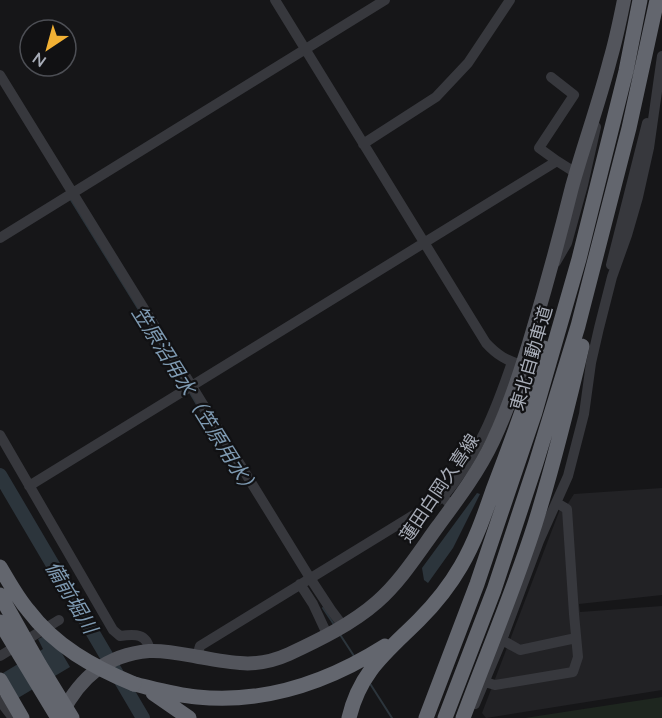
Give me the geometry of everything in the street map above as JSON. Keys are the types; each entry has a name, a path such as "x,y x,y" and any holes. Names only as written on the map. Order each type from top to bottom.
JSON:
{"highway":[{"name":"東北自動車道","path":"426,718 477,584 532,423 579,259 617,110 640,0"},
{"name":"東北自動車道","path":"445,718 494,590 555,403 595,264 629,128 657,0"},
{"path":"134,684 197,697 247,697 277,692 314,682 372,660 410,629 441,595 471,548 511,444 555,316 579,259"},
{"path":"463,718 535,524 564,422 582,347 595,264"},
{"path":"0,567 29,612 55,639 93,665 164,700 189,718"},
{"path":"0,595 72,718"},
{"path":"0,622 59,718"},
{"path":"0,640 45,718"},
{"path":"348,718 372,660"},
{"path":"0,680 22,718"}],"main road":[{"name":"蓮田白岡久喜線","path":"59,718 81,683 95,670 122,656 150,651 249,664 271,661 288,655 343,626 378,600 402,574 448,502 478,468 506,411 517,364 550,272 610,60 624,0"}],"street":[{"path":"275,0 486,343 504,359 517,364"},
{"path":"0,238 385,0"},
{"path":"363,144 436,97 468,63 510,0"},
{"path":"468,718 485,682 539,542 568,476 584,414 591,363 612,277 627,236 649,148 662,56"},
{"path":"0,75 186,389 305,581 343,626"},
{"path":"551,77 574,94 539,148 576,174"},
{"path":"550,272 567,243 598,118 598,100"},
{"path":"28,486 557,161"},
{"path":"0,435 113,630 120,636 134,634 142,637 149,644 150,651"},
{"path":"197,656 200,646 305,581 448,502"},
{"path":"485,682 495,685 573,672 578,657 567,509 557,503"},
{"path":"305,581 327,634"},
{"path":"0,656 59,620"},
{"path":"502,640 520,650 576,638"},
{"path":"0,701 13,718"}],"shaded area":[{"path":"662,488 662,595 579,604 580,612 662,606 662,690 486,718 482,713 562,504 567,505 574,494"},
{"path":"477,493 480,494 453,548 428,583 424,580 422,568"},
{"path":"50,633 70,667 18,698 3,673 43,649 38,639"},
{"path":"662,697 662,718 525,718"}],"waterway":[{"name":"笠原沼用水（笠原用水）","path":"71,200 186,386"},
{"name":"笠原沼用水（笠原用水）","path":"189,391 206,420"},
{"name":"備前堀川","path":"0,475 143,718"},
{"name":"笠原沼用水（笠原用水）","path":"323,608 335,626"},
{"name":"笠原沼用水（笠原用水）","path":"339,633 354,656"},
{"name":"笠原沼用水（笠原用水）","path":"369,682 392,718"}]}
